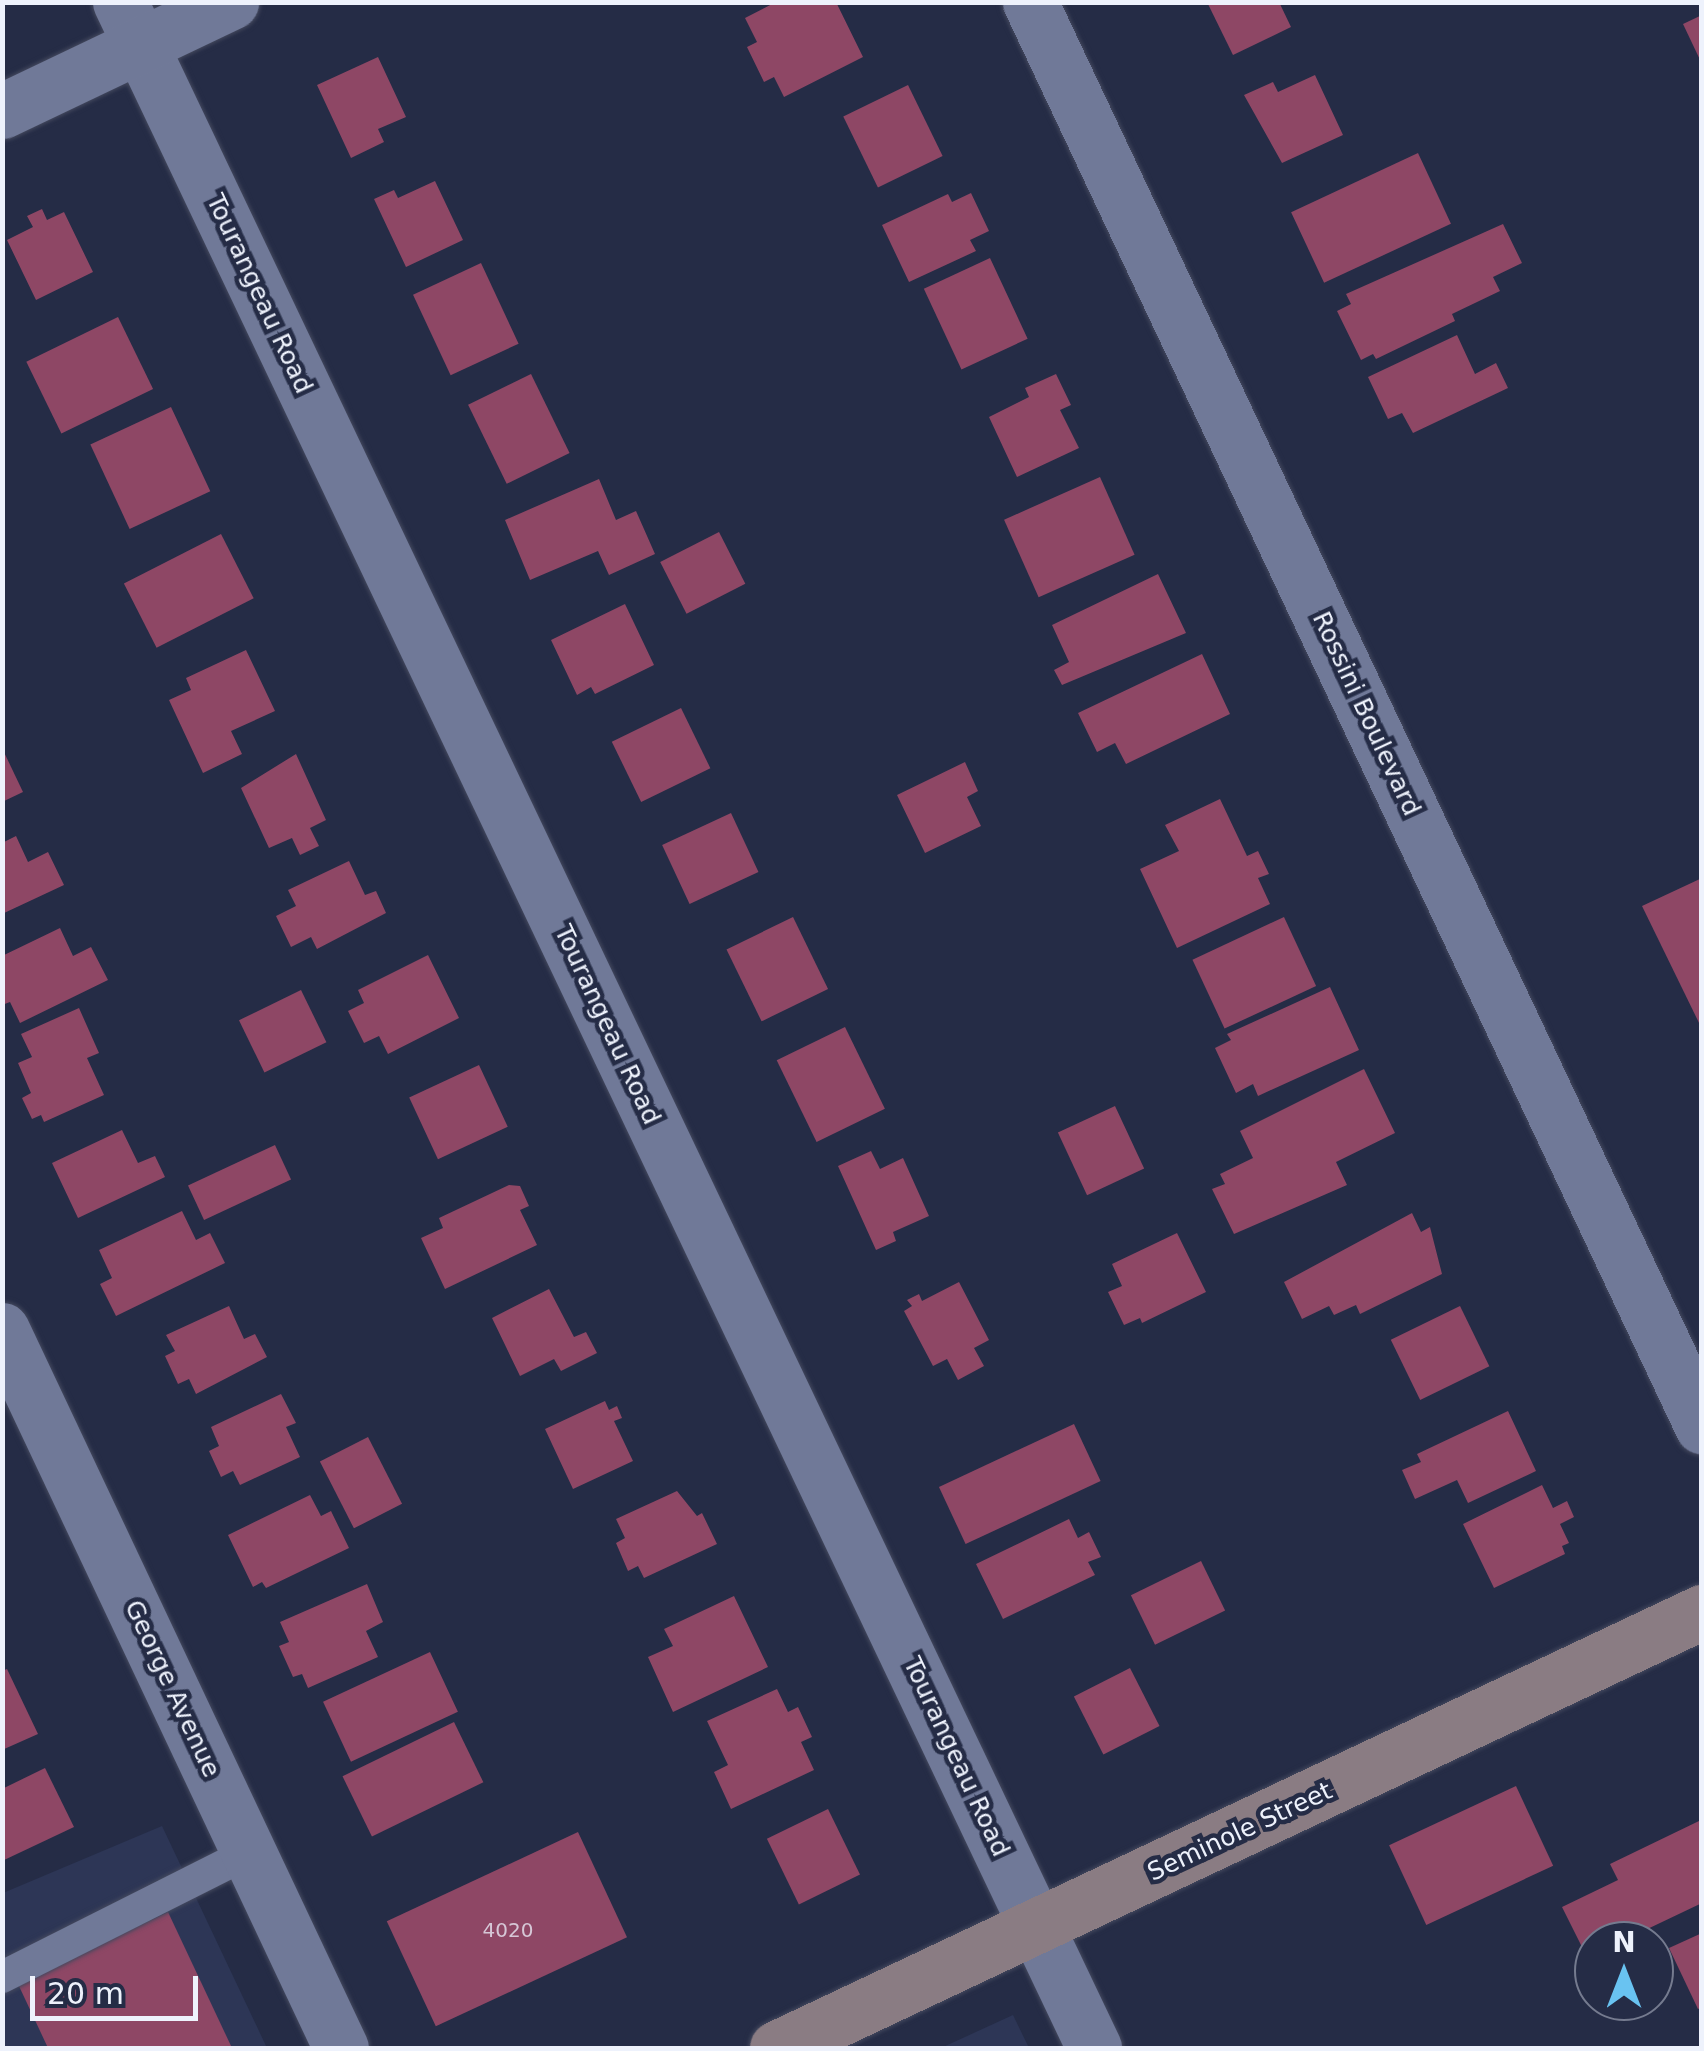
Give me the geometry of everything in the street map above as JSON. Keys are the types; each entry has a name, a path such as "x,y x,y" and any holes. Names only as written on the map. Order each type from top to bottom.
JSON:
{"street":[{"path":"2,111 130,24 230,2"},
{"name":"Rossini Boulevard","path":"1030,2 1702,1426"},
{"name":"Tourangeau Road","path":"130,24 1094,2048"},
{"name":"George Avenue","path":"2,1330 341,2048"},
{"name":"Seminole Street","path":"777,2048 1702,1612"}],"lane":[{"path":"2,1977 249,1852"}],"shaded area":[{"path":"162,1826 267,2048 3,2048 3,1893"},
{"path":"1013,2015 1029,2048 941,2048"}],"building":[{"path":"776,2 836,2 863,57 784,97 774,77 764,82 747,47 757,42 745,18"},
{"path":"1207,2 1279,2 1291,27 1233,55"},
{"path":"1702,15 1702,64 1683,24"},
{"path":"378,57 406,117 378,129 384,142 351,158 317,85"},
{"path":"1315,75 1343,135 1282,163 1244,95 1273,82 1278,92"},
{"path":"908,85 943,156 878,188 843,117"},
{"path":"1418,153 1451,224 1324,283 1291,212"},
{"path":"435,181 463,240 406,267 374,199 394,190 398,198"},
{"path":"971,193 989,231 970,240 976,251 909,282 882,225 948,194 952,202"},
{"path":"42,209 47,220 64,212 93,272 36,300 7,240 33,227 27,216"},
{"path":"1503,224 1522,263 1493,277 1500,291 1452,314 1455,321 1376,359 1373,354 1361,360 1337,311 1351,304 1346,294"},
{"path":"990,258 1028,339 961,370 924,289"},
{"path":"481,263 519,344 451,375 413,295"},
{"path":"118,317 153,389 61,434 26,362"},
{"path":"1457,335 1475,374 1496,363 1508,388 1413,433 1402,413 1388,419 1368,377"},
{"path":"531,374 570,453 507,484 468,405"},
{"path":"1056,374 1071,405 1060,410 1079,448 1017,477 989,417 1029,397 1025,388"},
{"path":"171,407 210,491 130,529 90,445"},
{"path":"1100,477 1135,555 1039,597 1004,520"},
{"path":"599,479 616,520 636,511 655,554 609,575 598,551 530,580 505,520"},
{"path":"719,532 745,584 687,614 660,562"},
{"path":"221,534 254,598 157,648 124,583"},
{"path":"1158,574 1186,633 1062,685 1054,670 1069,662 1052,625"},
{"path":"625,604 654,665 595,694 591,687 577,695 551,640"},
{"path":"246,650 275,711 231,731 242,754 203,773 169,700 191,690 186,678"},
{"path":"1202,654 1230,714 1126,764 1115,743 1097,752 1078,713"},
{"path":"681,708 710,768 641,802 612,742"},
{"path":"2,748 23,792 2,802"},
{"path":"296,754 326,820 310,828 319,846 300,855 292,838 269,848 241,788"},
{"path":"965,762 978,791 967,797 981,826 925,853 897,795"},
{"path":"1220,799 1247,856 1258,851 1269,874 1258,878 1270,904 1177,948 1140,869 1179,851 1165,825"},
{"path":"731,813 758,872 690,904 662,845"},
{"path":"16,836 28,862 48,852 64,885 2,914 2,843"},
{"path":"349,861 365,895 376,891 386,913 317,949 311,937 291,947 276,916 296,906 288,890"},
{"path":"1702,878 1702,1029 1642,906"},
{"path":"793,917 828,989 762,1021 726,949"},
{"path":"1284,917 1316,986 1225,1029 1192,960"},
{"path":"60,928 73,956 91,947 108,980 20,1023 10,1002 2,1005 2,956"},
{"path":"428,955 459,1018 388,1054 379,1036 364,1043 348,1011 364,1003 358,990"},
{"path":"1330,987 1359,1050 1258,1096 1253,1084 1236,1093 1215,1048 1231,1040 1227,1034"},
{"path":"301,990 326,1042 264,1072 239,1020"},
{"path":"79,1008 99,1053 87,1058 104,1095 44,1122 41,1115 32,1119 22,1098 31,1093 18,1063 32,1057 21,1034"},
{"path":"845,1027 885,1109 817,1142 777,1060"},
{"path":"479,1065 508,1127 438,1159 409,1098"},
{"path":"1364,1069 1395,1133 1336,1162 1347,1185 1234,1234 1212,1189 1225,1184 1220,1174 1253,1158 1240,1131"},
{"path":"1115,1106 1144,1169 1087,1195 1058,1133"},
{"path":"122,1130 138,1163 155,1156 165,1177 78,1218 52,1163"},
{"path":"275,1145 291,1179 204,1220 188,1186"},
{"path":"871,1151 880,1169 903,1158 929,1216 893,1232 896,1241 876,1250 838,1166"},
{"path":"509,1185 520,1186 529,1206 520,1210 537,1245 445,1289 421,1238 443,1228 439,1218"},
{"path":"182,1211 196,1240 210,1233 225,1263 116,1316 100,1284 112,1278 99,1250"},
{"path":"1412,1213 1421,1232 1430,1227 1442,1274 1360,1314 1356,1305 1334,1315 1329,1306 1302,1319 1284,1282"},
{"path":"1177,1233 1206,1292 1142,1323 1140,1318 1124,1325 1108,1292 1122,1286 1112,1264"},
{"path":"959,1282 989,1340 974,1348 984,1366 958,1380 947,1359 933,1366 904,1311 912,1306 907,1300 919,1294 922,1301"},
{"path":"549,1289 574,1337 586,1332 597,1353 561,1371 554,1359 520,1376 492,1318"},
{"path":"229,1306 244,1339 255,1334 267,1357 196,1394 189,1379 178,1384 165,1356 175,1351 166,1335"},
{"path":"1460,1306 1489,1366 1420,1400 1391,1340"},
{"path":"281,1394 296,1423 286,1427 300,1457 240,1485 233,1471 221,1477 209,1451 219,1446 211,1427"},
{"path":"605,1401 609,1410 617,1406 622,1418 614,1421 633,1461 573,1489 545,1429"},
{"path":"1508,1411 1536,1471 1468,1503 1457,1480 1415,1499 1402,1470 1421,1462 1417,1454"},
{"path":"1074,1424 1101,1481 966,1544 939,1487"},
{"path":"368,1437 402,1504 354,1528 320,1462"},
{"path":"1542,1485 1553,1508 1567,1501 1574,1517 1560,1524 1569,1543 1562,1546 1565,1554 1494,1588 1463,1524"},
{"path":"677,1491 697,1516 702,1513 717,1544 644,1578 638,1566 628,1571 616,1543 625,1538 616,1519"},
{"path":"310,1495 321,1516 331,1511 349,1548 266,1588 262,1582 253,1587 228,1535"},
{"path":"1069,1519 1078,1538 1089,1532 1101,1557 1088,1562 1095,1575 1003,1619 976,1564"},
{"path":"1201,1561 1225,1610 1155,1645 1131,1595"},
{"path":"367,1584 383,1622 366,1631 378,1657 308,1688 302,1674 293,1677 279,1646 289,1642 280,1622"},
{"path":"734,1596 768,1667 673,1712 648,1657 673,1646 664,1629"},
{"path":"430,1652 458,1712 351,1762 323,1702"},
{"path":"1130,1668 1160,1726 1103,1755 1074,1697"},
{"path":"7,1669 38,1734 2,1750 2,1671"},
{"path":"777,1689 788,1712 798,1707 812,1737 801,1742 814,1770 731,1809 714,1772 728,1765 707,1721"},
{"path":"454,1722 483,1782 372,1837 343,1776"},
{"path":"45,1768 74,1827 2,1861 2,1789"},
{"path":"1516,1786 1553,1866 1426,1925 1389,1845"},
{"path":"828,1809 860,1875 799,1904 767,1839"},
{"path":"1699,1821 1702,1903 1664,1921 1574,1921 1574,1931 1562,1907 1618,1880 1610,1864"},
{"path":"578,1832 627,1937 436,2026 387,1921"},
{"path":"168,1912 232,2048 48,2048 18,1984"},
{"path":"1702,1933 1702,2007 1698,2009 1674,1959 1674,1946"}]}
